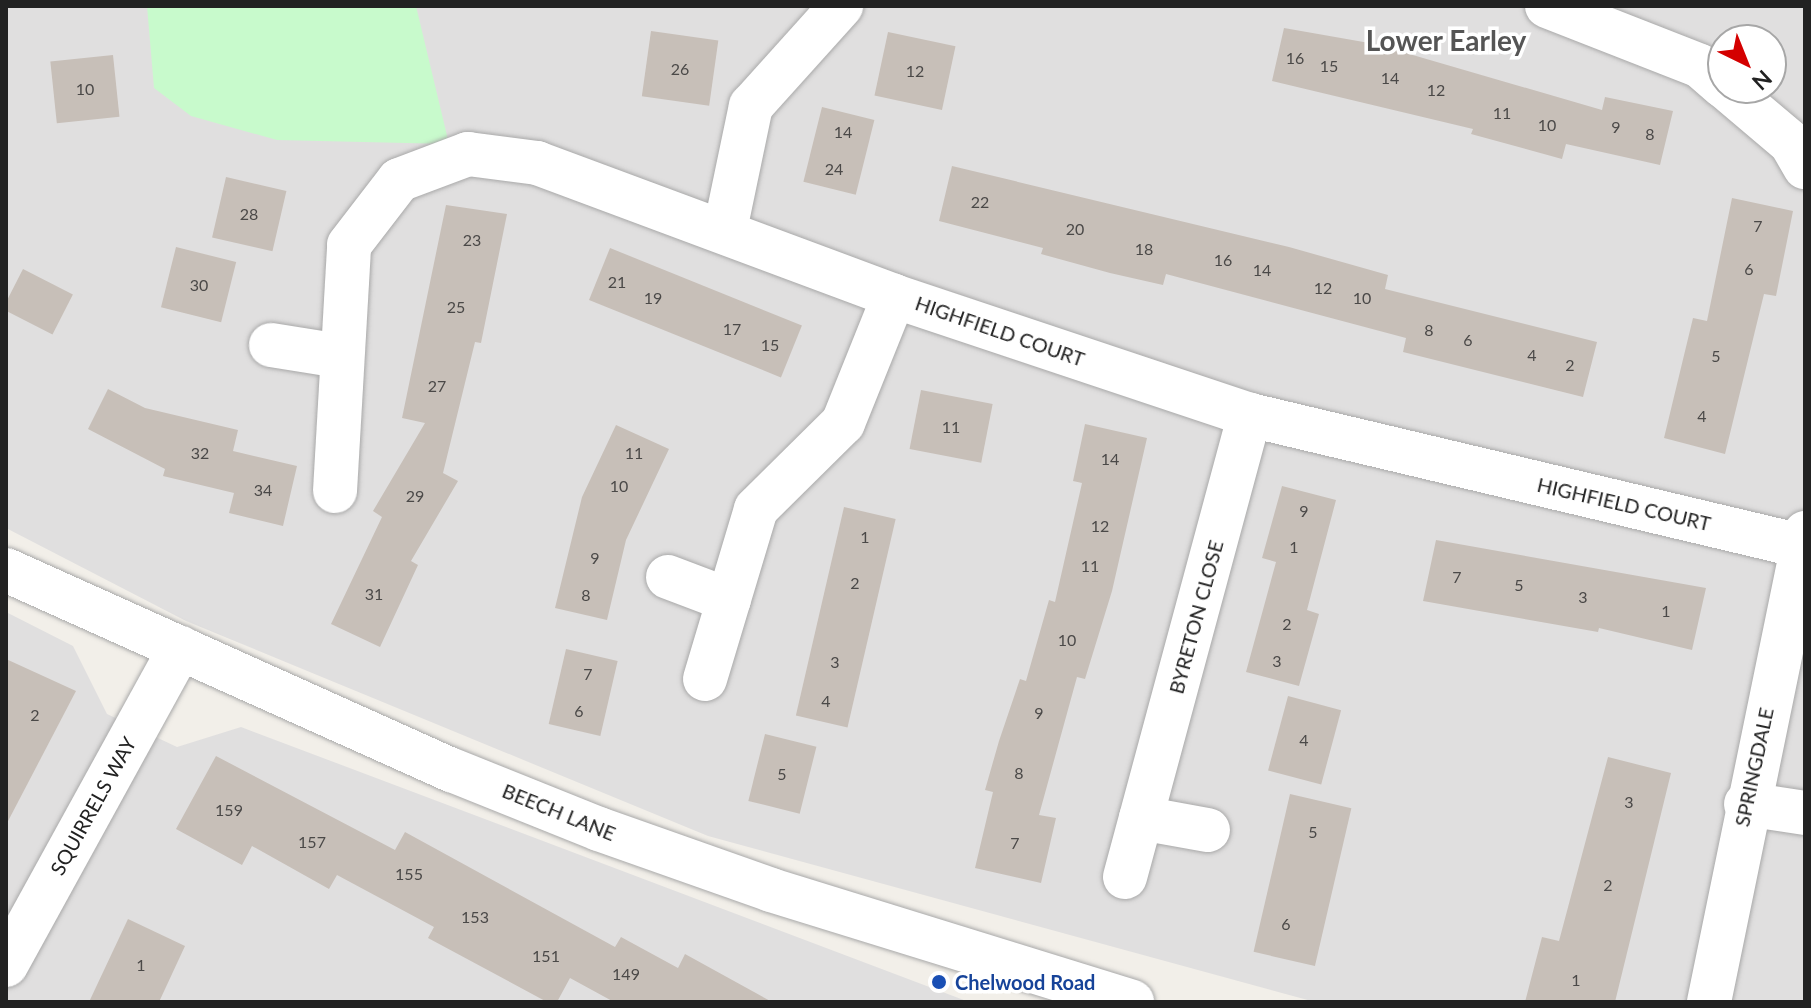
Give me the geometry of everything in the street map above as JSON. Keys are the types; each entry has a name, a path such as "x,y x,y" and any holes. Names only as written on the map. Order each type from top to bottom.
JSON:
{"street":[{"path":"725,230 751,106 841,6"},
{"path":"1547,6 1700,66 1707,72"},
{"path":"1744,104 1791,143 1805,167"},
{"name":"HIGHFIELD COURT","path":"335,491 340,356 349,245 399,180 468,154 537,163 725,230 894,296 1250,415 1803,539"},
{"path":"705,679 756,509 843,423 894,296"},
{"path":"271,345 340,356"},
{"name":"BYRETON CLOSE","path":"1125,877 1250,415"},
{"name":"SPRINGDALE","path":"1709,1002 1746,804 1803,539"},
{"name":"BEECH LANE","path":"6,570 599,829 1076,994 1132,1002"},
{"path":"668,577 729,600"},
{"name":"SQUIRRELS WAY","path":"6,965 180,648"},
{"path":"1746,804 1805,813"},
{"path":"1141,818 1208,830"}],"shaded area":[{"path":"6,6 1805,6 1805,1002 1315,1002 708,836 186,621 6,528"},
{"path":"6,612 73,646 107,714 177,747 241,727 969,1002 6,1002"}],"green space":[{"path":"147,6 416,6 449,144 277,140 191,116 154,88"}],"building":[{"path":"1284,28 1375,44 1602,110 1605,97 1673,111 1660,165 1566,144 1562,159 1471,134 1473,129 1272,81"},
{"path":"651,31 718,40 709,106 642,96"},
{"path":"888,32 955,46 942,110 874,96"},
{"path":"113,55 119,117 57,123 50,62"},
{"path":"822,107 874,120 856,195 803,182"},
{"path":"952,166 1289,247 1388,275 1385,289 1597,342 1583,397 1403,352 1406,338 1166,274 1163,285 1110,273 1041,254 1043,248 939,221"},
{"path":"226,177 286,191 272,251 212,237"},
{"path":"1732,198 1793,211 1776,296 1764,294 1725,454 1664,438 1693,318 1707,321"},
{"path":"446,205 507,214 481,343 475,342 443,473 458,481 411,561 418,565 380,647 331,624 382,517 373,511 425,423 402,418"},
{"path":"176,247 236,262 221,322 161,307"},
{"path":"610,248 802,326 781,377 589,300"},
{"path":"23,269 73,294 52,335 6,311 6,302"},
{"path":"108,389 145,408 238,430 233,451 297,466 283,526 229,513 234,493 163,476 165,469 88,429"},
{"path":"921,390 993,404 981,463 910,449"},
{"path":"1085,424 1147,438 1112,591 1085,679 1077,677 1039,815 1056,818 1041,883 975,868 993,792 985,790 999,741 1020,679 1026,681 1049,600 1055,602 1082,483 1073,481"},
{"path":"616,425 669,449 626,540 607,620 555,608 582,497"},
{"path":"1282,486 1336,500 1307,610 1319,614 1299,686 1246,672 1276,562 1262,558"},
{"path":"844,507 896,519 848,727 796,716"},
{"path":"1436,540 1706,588 1692,650 1599,628 1598,632 1423,601"},
{"path":"566,649 618,661 600,736 549,724"},
{"path":"6,659 76,691 6,825"},
{"path":"1288,696 1341,710 1321,785 1268,770"},
{"path":"765,734 816,747 800,814 748,801"},
{"path":"216,756 395,850 405,832 615,947 621,937 678,968 685,954 772,1002 614,1002 570,978 557,1002 547,1002 428,938 434,927 337,875 329,889 252,846 242,865 176,829"},
{"path":"1608,757 1671,773 1615,1002 1525,1002 1542,937 1559,941"},
{"path":"1290,794 1351,808 1315,966 1254,952"},
{"path":"128,919 185,946 159,1002 89,1002"}],"place":[{"name":"Chelwood Road","path":"939,982"}],"district":[{"name":"Lower Earley","path":"1446,40"}]}
